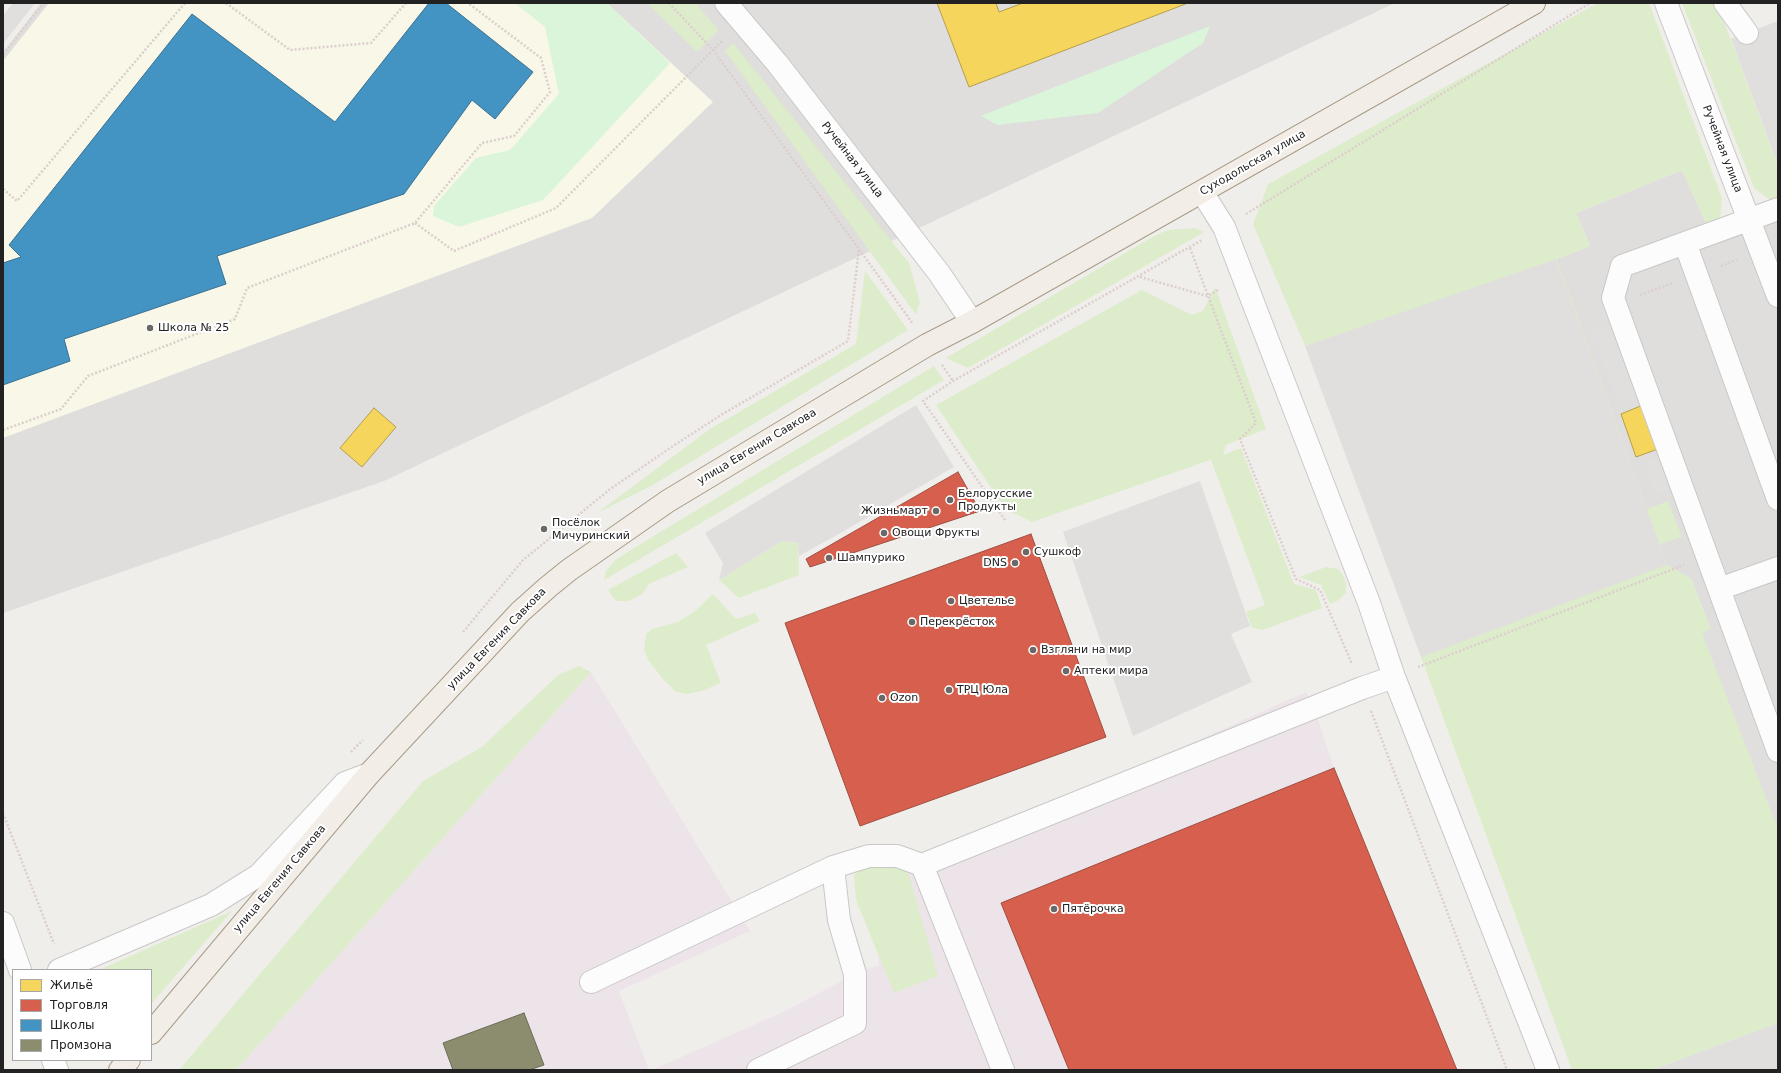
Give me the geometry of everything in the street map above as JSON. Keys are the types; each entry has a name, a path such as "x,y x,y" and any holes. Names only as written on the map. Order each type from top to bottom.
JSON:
{"main road":[{"name":"Суходольская улица","path":"972,322 1534,3"},
{"name":"улица Евгения Савкова","path":"152,1032 369,774 520,612 548,587 668,501 927,345 972,322"},
{"path":"120,1070 128,1061"}],"street":[{"name":"Ручейная улица","path":"726,3 777,63 939,273 972,322"},
{"name":"Ручейная улица","path":"1666,3 1750,219 1778,296"},
{"path":"1725,3 1747,33"},
{"path":"1202,192 1224,227 1244,276 1369,603 1394,677 1548,1070"},
{"path":"1778,209 1622,266 1613,298 1778,751"},
{"path":"1685,243 1778,499"},
{"path":"1719,589 1778,568"},
{"path":"591,982 833,867 869,856 896,856 922,866 1362,688 1394,677"},
{"path":"61,969 211,905 259,875 345,783 369,774"},
{"path":"922,866 1003,1070"},
{"path":"758,1070 855,1022 855,974 839,920 833,867"},
{"path":"3,923 20,969"}],"path":[{"path":"3,54 44,3"},
{"path":"3,189 17,201 185,3"},
{"path":"226,3 290,50 371,43 406,3"},
{"path":"3,430 61,409 88,376 235,319 247,288 415,223 482,143 514,136 550,92 541,58 468,3"},
{"path":"668,3 713,50 894,295 953,381"},
{"path":"415,223 454,251 556,208 713,50 743,22"},
{"path":"1190,248 1256,423 1240,439 1296,579 1320,590 1362,688 1507,1070"},
{"path":"1140,276 1207,296 1244,276"},
{"path":"1416,668 1707,556"},
{"path":"3,813 61,969"}],"shaded area":[{"path":"13,3 35,3 3,44 3,16"},
{"path":"41,3 1395,3 384,481 3,613 3,53"},
{"name":"Школа № 25","path":"49,3 607,3 713,102 592,218 3,438 3,61"},
{"path":"1778,21 1778,162 1777,162 1731,39"},
{"path":"1682,170 1706,223 1778,199 1778,801 1691,579 1667,565 1556,259 1590,246 1576,213"},
{"path":"1556,259 1667,565 1421,657 1305,346"},
{"path":"1613,323 1640,398 1619,406 1591,331"},
{"path":"916,405 954,467 799,556 798,543 782,541 719,580 723,563 705,533"},
{"path":"1659,456 1670,488 1655,494 1644,462"},
{"path":"1200,481 1250,626 1231,634 1252,682 1133,736 1063,532"},
{"path":"1718,626 1778,780 1778,829 1702,633"},
{"path":"591,672 750,931 619,991 649,1070 236,1070"},
{"path":"1306,692 1313,704 1334,768 1457,1070 652,1070 783,1012 855,974 879,965 875,904 897,856 951,850"},
{"path":"1778,1023 1778,1070 1652,1070"}],"green space":[{"path":"515,3 607,3 670,63 543,200 459,227 433,216 434,206 476,158 510,150 559,94 545,27"},
{"path":"647,3 695,3 719,30 697,52"},
{"path":"1598,3 1649,3 1722,198 1720,219 1706,223 1682,170 1576,213 1590,246 1557,259 1647,509 1668,501 1682,537 1660,544 1667,565 1691,579 1778,801 1778,1023 1652,1070 1572,1070 1421,657 1305,346 1253,224 1268,184"},
{"path":"1682,3 1717,3 1778,165 1778,199 1770,200 1754,188"},
{"path":"1210,26 1203,43 1098,113 998,125 981,116"},
{"path":"733,43 909,263 920,302 916,315 725,51"},
{"path":"1195,228 1204,232 968,368 946,358 1149,239 1167,230"},
{"path":"865,271 908,330 653,485 597,513 710,429 856,344"},
{"path":"1215,287 1266,429 1226,445 1223,455 1241,448 1294,584 1316,590 1322,608 1263,630 1252,628 1246,612 1265,605 1211,460 1216,458 1032,522 1005,509 936,405 1142,290 1192,315 1203,311"},
{"path":"934,366 944,380 604,580 606,571 614,561 626,553"},
{"path":"782,541 798,543 799,575 739,598 719,580"},
{"path":"676,553 688,567 649,584 642,594 629,601 616,601 608,590"},
{"path":"1326,567 1338,569 1343,575 1346,583 1346,593 1339,600 1330,604 1321,585 1299,577"},
{"path":"713,594 736,619 755,613 760,621 706,645 721,683 702,691 687,694 676,692 662,678 649,661 644,650 646,634 652,629 678,622 694,612"},
{"path":"579,666 591,672 236,1070 179,1070 423,781 482,747 558,675"},
{"path":"882,863 908,872 938,976 894,993 856,900 854,875 864,864"},
{"path":"232,911 152,1003 152,969 101,969"}],"building: Жильё":[{"path":"937,3 996,3 999,12 1023,3 1188,3 969,87"},
{"path":"1643,405 1658,449 1636,457 1621,414"},
{"path":"374,408 396,427 362,467 340,448"}],"building: Торговля":[{"path":"958,472 980,511 810,567 806,559"},
{"name":"ТРЦ Юла","path":"1031,534 1106,737 860,826 785,623"},
{"path":"1334,768 1457,1070 1069,1070 1001,903"}],"building: Школы":[{"path":"429,3 446,3 533,72 495,119 472,100 404,194 217,256 226,284 64,339 70,361 3,385 3,263 21,257 9,245 192,14 335,122"}],"building: Промзона":[{"path":"524,1013 544,1065 529,1070 453,1070 443,1043"}],"place":[{"name":"Школа № 25","path":"150,328"},
{"name":"Белорусские Продукты","path":"950,500"},
{"name":"Жизньмарт","path":"936,511"},
{"name":"Посёлок Мичуринский","path":"544,529"},
{"name":"Овощи Фрукты","path":"884,533"},
{"name":"Сушкоф","path":"1026,552"},
{"name":"Шампурико","path":"829,558"},
{"name":"DNS","path":"1015,563"},
{"name":"Цветелье","path":"951,601"},
{"name":"Перекрёсток","path":"912,622"},
{"name":"Взгляни на мир","path":"1033,650"},
{"name":"Аптеки мира","path":"1066,671"},
{"name":"ТРЦ Юла","path":"949,690"},
{"name":"Ozon","path":"882,698"},
{"name":"Пятёрочка","path":"1054,909"}]}
